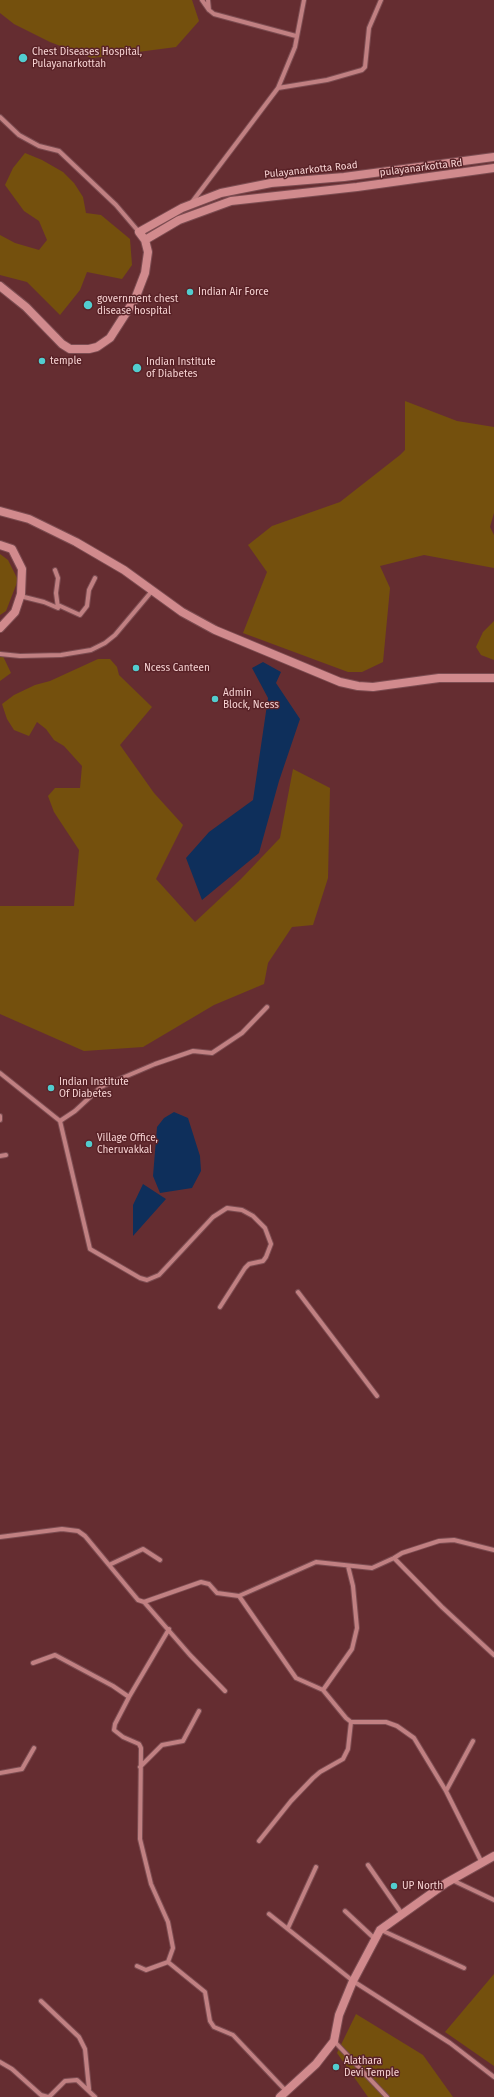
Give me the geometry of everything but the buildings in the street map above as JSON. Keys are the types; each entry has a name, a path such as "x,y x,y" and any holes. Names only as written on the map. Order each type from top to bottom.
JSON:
{"street":[{"path":"202,0 209,10 221,16 296,36"},
{"path":"208,0 209,10"},
{"path":"179,220 278,88 296,47 296,36 304,0"},
{"path":"278,88 327,80 362,70 365,67 369,28 381,0"},
{"path":"0,117 19,134 32,142 39,146 59,151 116,205 145,240 148,252 147,262 135,299 110,338 97,347 89,349 70,349 62,344 26,307 0,286"},
{"name":"Pulayanarkotta Road","path":"139,232 157,220 191,204 220,193 272,183 344,177 494,157"},
{"name":"pulayanarkotta Rd","path":"145,240 179,220 231,201 357,187 494,168"},
{"path":"0,511 28,519 76,542 124,570 182,612 215,630 346,684 373,687 439,678 494,678"},
{"path":"0,545 12,549 22,569 20,596 14,612 0,628"},
{"path":"55,570 58,578 56,593 58,605"},
{"path":"58,605 80,615 87,606 89,590 95,578"},
{"path":"0,654 20,656 61,654 91,650 105,643 115,635 153,591"},
{"path":"20,596 44,602 58,608 58,605"},
{"path":"60,1121 75,1111 101,1087 193,1050 212,1053 242,1033 267,1007"},
{"path":"0,1073 60,1121 90,1249 140,1278 147,1280 159,1275 213,1217 227,1208 242,1210 253,1216 265,1228 271,1244 266,1257 263,1261 245,1268 220,1307"},
{"path":"0,1156 6,1155"},
{"path":"298,1292 376,1396"},
{"path":"0,1538 62,1529 78,1531 85,1536 138,1600 144,1602 190,1655 226,1691"},
{"path":"144,1602 201,1582 209,1584 217,1593 239,1596 316,1562 372,1568 402,1553 439,1541 454,1540 494,1550"},
{"path":"109,1565 143,1549 160,1560"},
{"path":"394,1558 442,1607 494,1655"},
{"path":"323,1690 343,1664 352,1649 357,1628 353,1586 348,1566"},
{"path":"239,1596 296,1678 323,1690 351,1722 386,1722 405,1730 414,1738 446,1790 482,1863"},
{"path":"168,1629 115,1724 114,1730 123,1737 139,1744 140,1839 151,1884 168,1922 173,1948 168,1962"},
{"path":"33,1662 55,1655 113,1686 129,1698"},
{"path":"140,1767 162,1745 183,1741 199,1711"},
{"path":"259,1842 291,1801 313,1778 343,1758 348,1749 351,1722"},
{"path":"446,1790 473,1741"},
{"path":"0,1773 22,1769 34,1748"},
{"path":"168,1962 205,1992 210,2021 214,2027 233,2035 283,2094 316,2064 334,2041 339,2014 353,1981 380,1930 451,1880 494,1856"},
{"path":"368,1864 402,1914"},
{"path":"288,1928 316,1867"},
{"path":"451,1880 494,1900"},
{"path":"344,1911 375,1939"},
{"path":"269,1914 353,1981 450,2043 494,2077"},
{"path":"380,1930 464,1968"},
{"path":"137,1966 146,1970 168,1962"},
{"path":"41,2001 79,2037 85,2049 88,2062 89,2089"},
{"path":"334,2041 387,2097"},
{"path":"0,2062 12,2069 41,2095 48,2097 66,2080 77,2080 89,2089 95,2097"}],"shaded area":[{"path":"0,0 192,0 199,21 176,47 92,58 50,42 14,24 0,13"},
{"path":"25,153 42,160 63,172 74,183 83,197 86,213 101,215 130,239 132,265 122,279 87,272 80,290 60,315 27,282 0,275 0,235 15,243 39,250 47,240 39,221 24,211 5,185 13,168"},
{"path":"405,401 457,421 494,427 494,513 490,527 494,535 494,568 424,555 380,566 390,588 383,662 362,672 348,672 243,633 267,572 248,545 272,526 340,502 400,455 405,450"},
{"path":"0,554 8,560 18,580 6,611 0,615"},
{"path":"494,621 494,660 481,655 476,647 483,632"},
{"path":"0,650 11,673 0,681"},
{"path":"98,659 110,659 117,667 119,675 152,707 120,745 154,793 183,825 156,879 195,922 241,879 280,838 293,769 330,788 328,878 313,925 292,927 268,963 264,984 214,1005 143,1047 84,1051 0,1014 0,906 74,906 79,850 54,812 48,796 55,788 80,788 82,766 64,746 54,740 46,729 37,722 29,736 14,730 7,719 2,704 14,695 35,685 50,681"},
{"path":"494,1974 494,2066 445,2032"},
{"path":"356,2014 423,2055 453,2097 368,2097 337,2053"}],"water":[{"path":"263,662 281,672 276,683 300,719 279,781 259,853 202,900 186,858 209,832 253,800 268,698 252,668"},
{"path":"174,1112 188,1118 200,1156 201,1171 192,1188 160,1193 153,1176 157,1127 164,1118"},
{"path":"143,1184 166,1199 133,1236 133,1205"}],"place":[{"name":"Chest Diseases Hospital, Pulayanarkottah","path":"23,58"},
{"name":"Indian Air Force","path":"190,292"},
{"name":"government chest disease hospital","path":"88,305"},
{"name":"temple","path":"42,361"},
{"name":"Indian Institute of Diabetes","path":"137,368"},
{"name":"Ncess Canteen","path":"136,668"},
{"name":"Admin Block, Ncess","path":"215,699"},
{"name":"Indian Institute Of Diabetes","path":"51,1088"},
{"name":"Village Office, Cheruvakkal","path":"89,1144"},
{"name":"UP North","path":"394,1886"},
{"name":"Alathara Devi Temple","path":"336,2067"}]}
